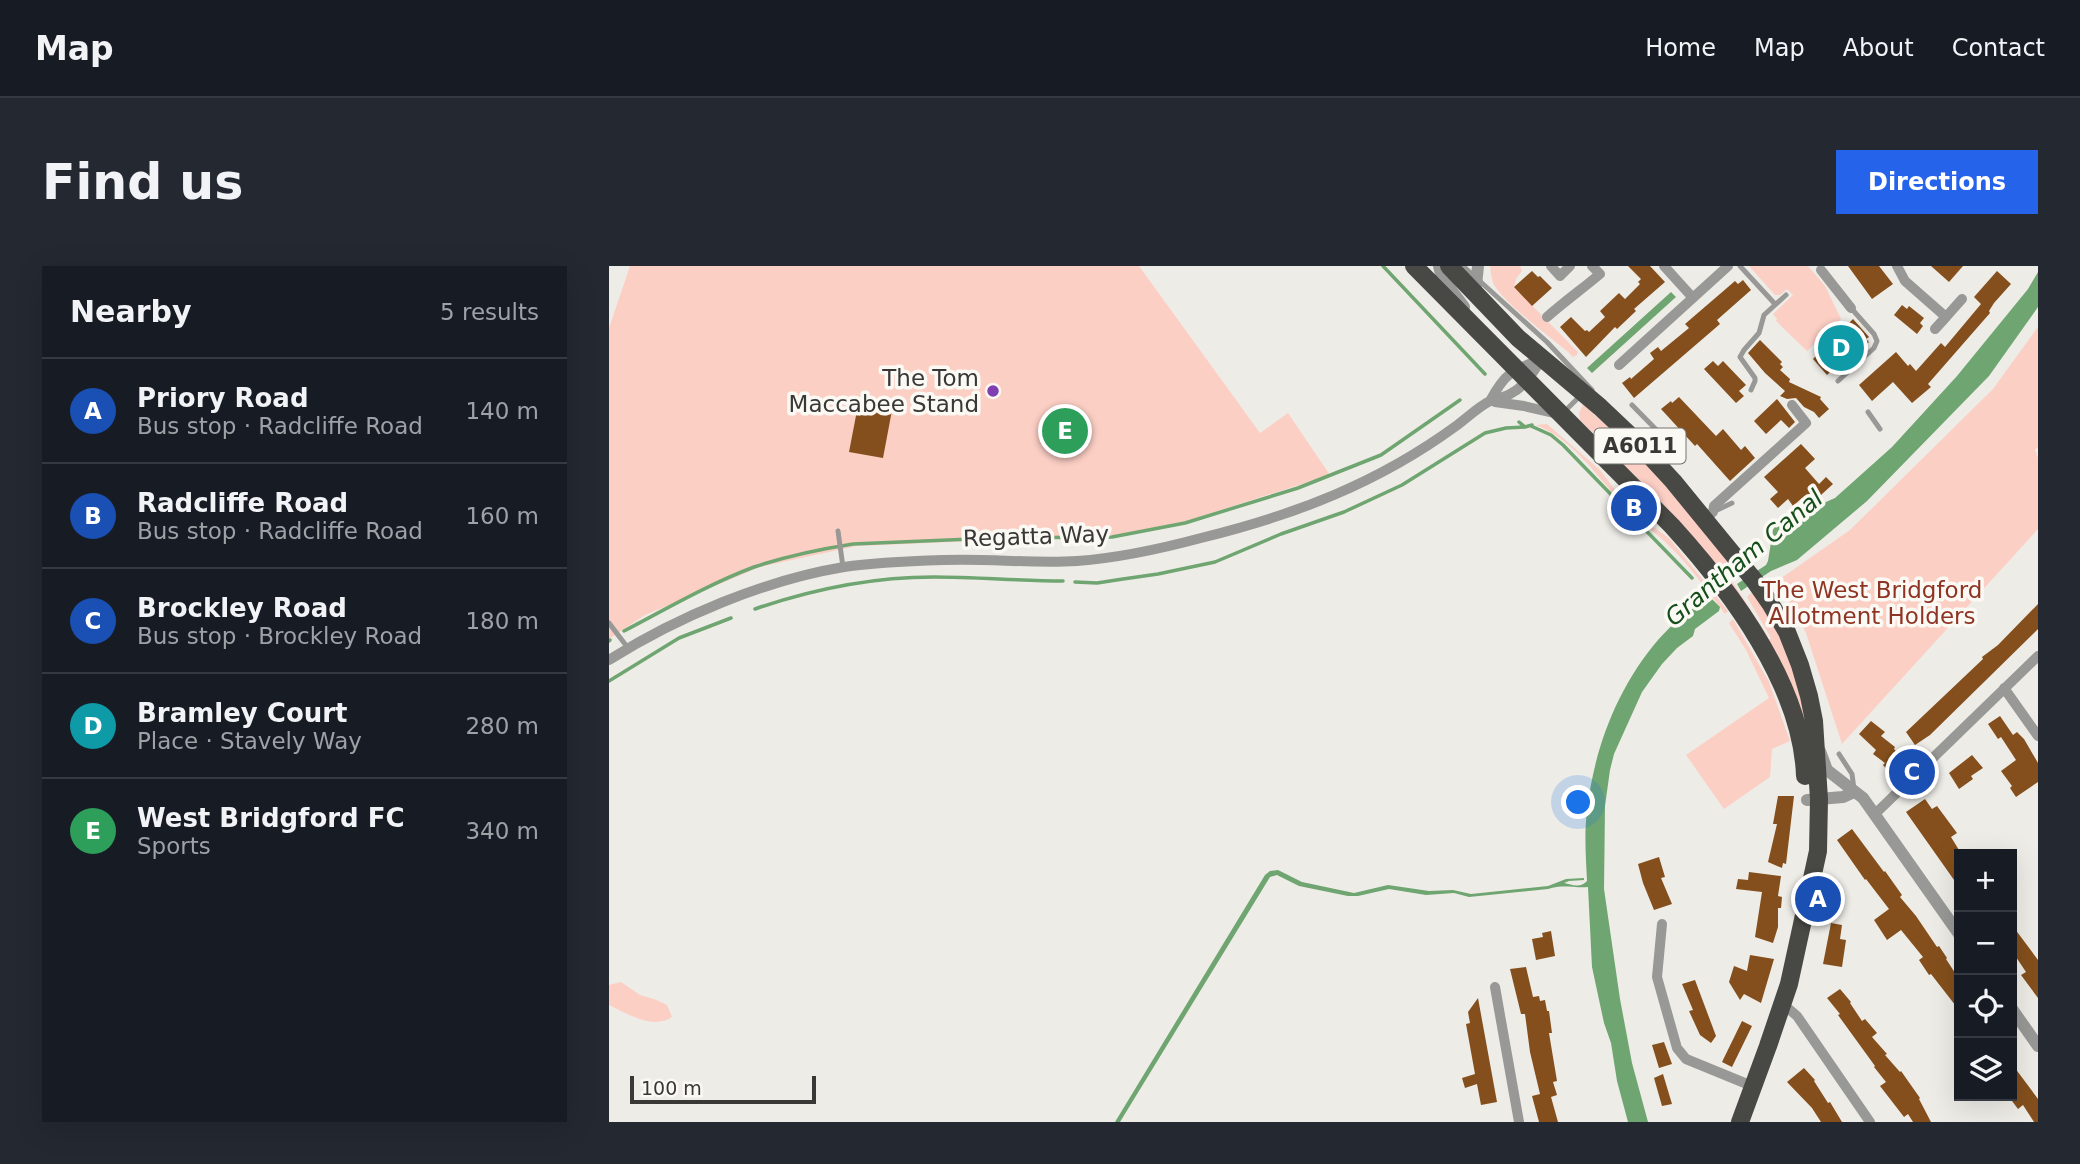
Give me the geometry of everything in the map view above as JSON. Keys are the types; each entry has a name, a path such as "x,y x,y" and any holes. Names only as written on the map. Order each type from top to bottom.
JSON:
{"highway":[{"name":"A6011","path":"1435,268 1477,279 1518,338 1600,407 1709,515 1726,545 1762,591 1787,632 1800,665 1809,696 1815,738 1813,800 1801,885 1800,930 1783,1004 1740,1122"},
{"name":"A6011","path":"1435,268 1470,324 1672,526 1708,566 1761,643 1791,703 1798,723 1813,800"}],"street":[{"path":"1551,266 1560,275 1570,266"},
{"path":"1664,266 1693,298"},
{"path":"1619,365 1728,266"},
{"path":"1897,266 1906,281 1946,317"},
{"path":"1822,267 1851,308"},
{"path":"1547,317 1601,269"},
{"path":"1935,329 1962,299"},
{"name":"Regatta Way","path":"1490,401 1500,382 1521,375 1542,359"},
{"name":"Regatta Way","path":"609,660 628,648 737,597 771,584 843,567 946,559 1079,561 1153,551 1225,533 1309,506 1368,481 1420,452 1490,401 1510,395 1521,375 1542,359"},
{"path":"1490,401 1561,415"},
{"path":"1709,515 1714,506 1806,423 1793,405"},
{"path":"1875,814 2038,656"},
{"path":"2004,688 2038,736"},
{"path":"1815,738 1827,770 1863,798 1954,927"},
{"path":"1813,800 1843,797 1854,792"},
{"path":"1662,924 1657,977 1677,1048 1686,1059 1752,1086"},
{"path":"1495,987 1519,1122"},
{"path":"1783,1004 1797,1016 1870,1122"},
{"path":"2017,1016 2038,1046"}],"lane":[{"path":"1463,266 1547,342 1592,390 1600,407"},
{"path":"1740,266 1775,304"},
{"path":"1751,390 1755,378 1740,357 1759,333 1764,315 1786,295"},
{"path":"1838,381 1874,348 1877,341 1851,308"},
{"path":"1561,415 1583,393"},
{"path":"1632,404 1682,457"},
{"path":"1868,412 1880,429"},
{"path":"1636,441 1653,426"},
{"path":"1709,515 1732,503"},
{"path":"838,531 843,567"},
{"path":"609,623 628,648"},
{"path":"1839,754 1852,774 1854,792"}],"green space":[{"path":"630,266 1139,266 1260,433 1288,413 1330,475 1180,523 1116,535 1027,539 1023,542 1021,539 857,546 760,567 645,615 609,639 609,328"},
{"path":"1490,266 1520,266 1522,271 1514,287 1578,352 1577,355 1573,357 1506,300 1493,283"},
{"path":"1749,266 1808,266 1825,286 1841,319 1807,351 1776,321 1773,314 1793,295 1787,289 1780,295 1775,295"},
{"name":"The West Bridgford Allotment Holders","path":"2038,327 2038,447 2035,450 2038,458 2038,529 1842,744 1806,633 1777,581 1850,530 1993,389"},
{"path":"1583,404 1641,457 1738,571 1730,578 1768,637 1765,639 1719,568 1670,511 1580,420 1579,413"},
{"path":"1547,424 1600,470 1625,503 1641,518 1669,538 1728,611 1725,614 1680,557 1630,512 1576,452 1551,432 1536,425"},
{"path":"1752,592 1778,632 1793,671 1811,758 1767,641 1771,638 1747,597"},
{"path":"1733,619 1769,682 1790,741 1772,749 1770,777 1724,809 1686,755 1769,698 1746,650 1729,623"},
{"path":"621,982 640,995 667,1005 672,1017 665,1021 649,1021 609,1005 609,985"}],"shaded area":[{"name":"Grantham Canal","path":"2038,272 2038,307 1989,376 1867,501 1797,560 1771,571 1741,591 1737,584 1766,565 1777,522 1787,514 1808,510 1835,498 1892,447 1957,376 2028,289"},
{"path":"1671,292 1676,297 1592,373 1587,368"},
{"name":"Grantham Canal","path":"1710,597 1720,607 1719,611 1695,629 1693,636 1662,664 1642,692 1614,754 1605,806 1604,889 1632,1063 1648,1122 1628,1122 1617,1081 1611,1043 1592,967 1588,887 1558,887 1469,897 1454,893 1426,895 1389,889 1348,896 1299,886 1277,875 1270,877 1120,1122 1115,1122 1265,875 1270,871 1278,870 1302,882 1354,893 1388,885 1471,894 1548,886 1566,879 1584,878 1564,883 1585,883 1586,820 1590,788 1602,742 1619,699 1658,640 1681,618"}],"building":[{"path":"1628,266 1650,266 1665,282 1586,357 1560,327 1571,317 1589,332 1605,317 1600,311 1619,293 1625,299 1640,284 1638,282 1641,279"},
{"path":"1848,266 1879,266 1893,284 1872,299"},
{"path":"1931,266 1963,266 1949,282"},
{"path":"1532,271 1552,288 1532,306 1514,287"},
{"path":"1997,271 2011,284 1994,303 1990,313 1928,384 1931,387 1912,403 1893,382 1872,401 1859,385 1896,352 1916,371 1941,343 1945,347 1981,304 1974,297"},
{"path":"1743,280 1751,290 1717,320 1720,324 1634,398 1622,383 1630,377 1631,379 1654,359 1650,353 1658,347 1661,351 1689,328 1685,324 1735,281 1738,284"},
{"path":"1902,305 1907,309 1909,306 1924,318 1920,323 1923,326 1917,334 1894,315"},
{"path":"1853,319 1869,337 1866,339 1869,342 1836,372 1833,369 1827,375 1813,359"},
{"path":"1760,340 1782,362 1780,364 1783,367 1780,370 1790,379 1789,382 1821,397 1829,409 1819,418 1796,398 1787,399 1780,396 1785,391 1748,353"},
{"path":"1713,361 1718,366 1723,361 1746,385 1739,391 1744,396 1736,403 1704,369"},
{"path":"1679,397 1716,436 1723,429 1741,450 1745,446 1755,458 1730,481 1661,409"},
{"path":"1777,399 1795,422 1789,428 1781,420 1766,434 1754,421"},
{"path":"859,400 893,405 883,458 849,452"},
{"path":"1801,444 1815,459 1805,468 1819,484 1826,477 1833,484 1809,506 1802,498 1793,506 1788,499 1778,508 1770,499 1778,492 1764,477"},
{"path":"2038,604 2038,629 1930,735 1915,745 1906,732"},
{"path":"2000,716 2013,735 2017,732 2024,739 2038,763 2038,782 2016,797 2001,771 2016,760 2001,737 1998,739 1988,724"},
{"path":"1871,721 1885,732 1881,736 1895,747 1905,761 1890,773 1883,765 1885,763 1873,754 1876,750 1859,734"},
{"path":"1972,755 1983,768 1959,789 1949,773"},
{"path":"1778,796 1794,796 1786,864 1783,863 1782,868 1768,862 1777,824 1773,824"},
{"path":"1925,799 1932,809 1937,806 1957,833 1951,837 1958,849 1954,849 1954,880 1906,812"},
{"path":"1852,829 1885,871 1902,895 1900,897 1937,947 1939,946 1954,971 1954,1004 1931,974 1929,975 1919,960 1923,957 1901,930 1887,940 1874,920 1889,909 1837,840"},
{"path":"1659,857 1665,877 1661,878 1672,904 1654,910 1638,864"},
{"path":"1749,872 1781,876 1778,896 1782,897 1781,908 1778,908 1778,927 1773,943 1755,937 1762,892 1736,889 1738,879 1748,880"},
{"path":"1831,923 1842,925 1840,939 1846,940 1842,967 1823,964"},
{"path":"1551,931 1555,956 1536,960 1532,939 1543,937 1542,933"},
{"path":"2017,932 2038,960 2038,998 2021,975 2026,972 2017,958"},
{"path":"1750,955 1774,959 1761,1003 1744,994 1740,1000 1729,982 1734,966 1747,971"},
{"path":"1526,967 1533,997 1539,996 1540,1001 1545,1000 1549,1011 1552,1033 1549,1033 1557,1081 1553,1082 1557,1095 1551,1097 1558,1122 1539,1122 1532,1096 1540,1094 1525,1014 1521,1014 1510,969"},
{"path":"1695,980 1716,1036 1711,1043 1700,1035 1689,1011 1693,1010 1682,984"},
{"path":"1840,989 1862,1021 1865,1019 1877,1033 1872,1037 1920,1098 1931,1122 1913,1122 1908,1114 1904,1117 1880,1086 1886,1082 1827,998"},
{"path":"1478,998 1497,1102 1481,1105 1477,1084 1465,1088 1462,1078 1475,1074 1466,1024 1470,1023 1468,1012"},
{"path":"1742,1021 1752,1026 1732,1067 1722,1062"},
{"path":"1664,1042 1672,1064 1659,1068 1652,1045"},
{"path":"1804,1068 1842,1122 1821,1122 1812,1108 1787,1082"},
{"path":"2017,1071 2038,1099 2038,1122 2034,1122 2023,1105 2018,1109 2012,1101 2017,1101"},
{"path":"1663,1074 1672,1104 1662,1106 1654,1078"}],"waterway":[{"path":"1383,266 1485,374"},
{"path":"624,631 688,597 754,567 828,548 853,544 995,538 1112,537 1185,523 1298,488 1381,455 1460,400"},
{"path":"1519,422 1525,427 1532,425"},
{"path":"1531,426 1551,435 1563,445 1692,578"},
{"path":"1075,582 1097,583 1215,562 1281,534 1344,512 1402,485 1485,433 1525,427"},
{"path":"755,609 821,590 888,579 934,577 1063,581"},
{"path":"609,681 679,638 731,618"}],"place":[{"name":"Bramley Court","path":"1841,348"},
{"name":"The Tom Maccabee Stand","path":"993,391"},
{"name":"West Bridgford FC","path":"1065,431"},
{"name":"Radcliffe Road","path":"1634,508"},
{"name":"Brockley Road","path":"1912,772"},
{"name":"Priory Road","path":"1818,899"}]}
